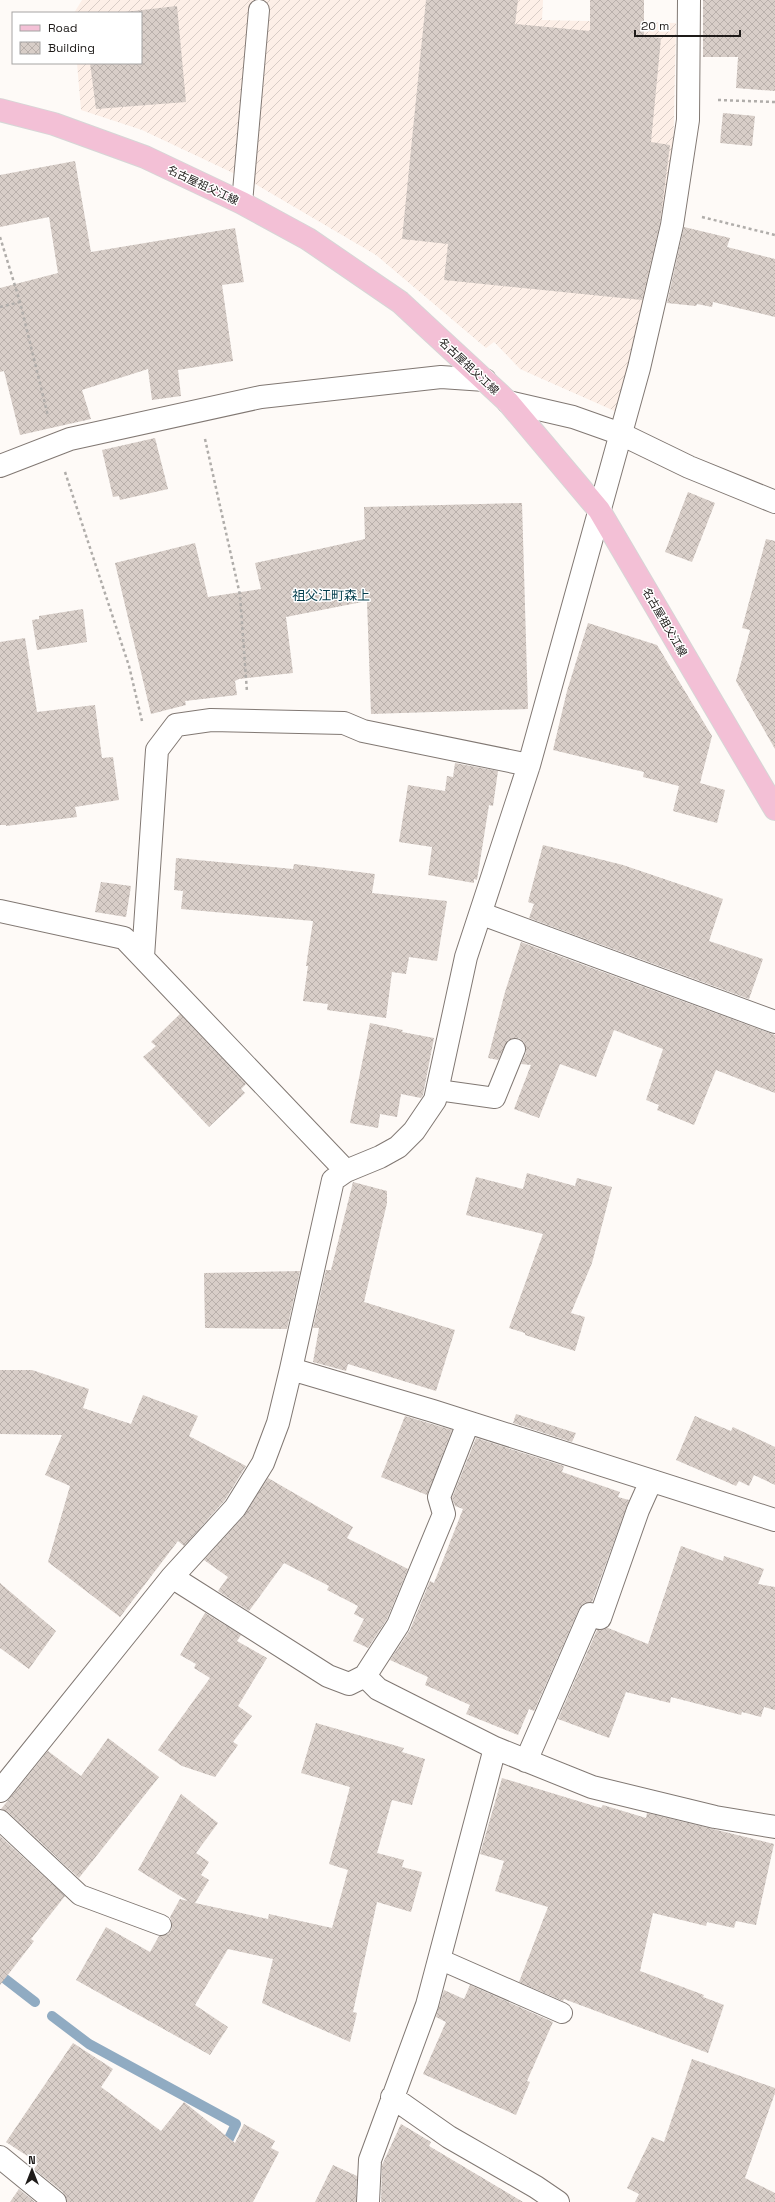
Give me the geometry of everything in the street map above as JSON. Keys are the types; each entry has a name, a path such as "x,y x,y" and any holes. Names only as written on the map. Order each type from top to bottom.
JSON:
{"main road":[{"name":"名古屋祖父江線","path":"0,110 54,124 145,157 242,203 308,239 400,302 508,402 599,510 775,809"}],"street":[{"path":"0,1791 172,1577 235,1508 263,1463 278,1423 333,1180 346,1171 380,1157 398,1147 414,1131 435,1100 466,957 482,914 529,765 641,360 675,210 688,120 689,0"},
{"path":"0,466 70,439 261,397 441,377 486,380"},
{"path":"508,402 573,417 621,434 689,467 775,502"},
{"path":"144,957 157,750 176,726 211,720 250,722 344,722 363,731 529,765"},
{"path":"0,912 124,938 144,957 346,1171"},
{"path":"482,914 775,1022"},
{"path":"291,1369 775,1520"},
{"path":"172,1577 328,1676 349,1684 365,1676 398,1625 444,1514 439,1497 468,1423"},
{"path":"526,1761 590,1614 600,1618 638,1510 651,1481"},
{"path":"365,1676 378,1689 494,1748 592,1786 715,1817 775,1827"},
{"path":"368,2202 370,2160 427,2005 494,1748"},
{"path":"392,2097 449,2137 536,2187 558,2202"},
{"path":"0,2157 55,2202"}],"lane":[{"path":"242,203 259,10"},
{"path":"438,1090 495,1098 515,1049"},
{"path":"0,1820 80,1895 161,1926"},
{"path":"439,1959 562,2013"}],"path":[{"path":"689,99 775,102"},
{"path":"675,210 775,235"},
{"path":"0,237 20,302 55,445 82,520 129,666 145,738 157,756"},
{"path":"0,307 20,302"},
{"path":"198,411 240,595 250,722"}],"shaded area":[{"path":"82,0 543,0 542,20 676,23 673,163 619,413 520,369 494,342 486,348 376,255 250,181 142,130 81,110 77,64 142,64 142,12 75,12"}],"building":[{"path":"426,0 518,0 515,24 590,31 590,0 644,0 644,36 661,38 651,142 670,145 660,223 642,300 444,280 448,244 402,239"},
{"path":"703,0 775,0 775,91 736,88 738,57 703,57"},
{"path":"177,6 186,102 96,109 90,64 142,64 142,12 125,12"},
{"path":"723,113 755,116 752,146 720,143"},
{"path":"75,161 91,252 235,228 244,282 222,285 233,361 178,370 181,396 152,400 148,369 82,390 91,419 20,435 4,371 0,372 0,288 58,273 49,217 0,227 0,175"},
{"path":"684,227 730,238 727,247 775,259 775,317 713,302 712,307 697,304 696,306 667,303"},
{"path":"155,438 168,489 120,500 119,496 113,497 102,450"},
{"path":"688,492 715,503 692,562 665,552"},
{"path":"522,503 528,709 371,714 367,601 286,617 293,673 239,679 235,681 237,695 185,701 186,705 151,714 115,563 195,543 208,597 261,589 255,563 365,539 364,507"},
{"path":"766,539 775,541 775,749 736,681 750,630 742,628"},
{"path":"83,609 87,642 37,650 32,620 39,619 39,616"},
{"path":"588,623 657,645 712,736 700,783 725,790 717,823 673,811 679,786 643,777 644,772 553,750 567,691"},
{"path":"25,638 37,712 95,705 102,758 113,757 119,800 75,807 77,817 6,826 0,825 0,642"},
{"path":"455,763 498,771 493,806 489,805 477,880 474,879 474,883 428,875 432,847 399,842 408,785 445,791 447,776 453,777"},
{"path":"543,845 623,865 723,899 709,941 763,959 749,999 529,918 534,904 528,902"},
{"path":"176,858 293,869 294,864 375,874 372,893 447,901 437,961 409,957 406,974 392,972 386,1018 327,1010 328,1004 303,1001 308,966 306,966 313,921 181,909 183,891 174,890"},
{"path":"101,882 131,886 126,917 95,912"},
{"path":"521,942 775,1035 775,1093 716,1070 694,1125 657,1110 659,1105 646,1100 663,1049 614,1030 596,1077 560,1064 539,1118 514,1109 531,1065 521,1064 526,1053 524,1042 519,1038 508,1040 498,1060 488,1058 505,992"},
{"path":"180,1014 246,1084 241,1089 245,1093 209,1127 143,1057 156,1046 151,1042"},
{"path":"370,1023 403,1030 402,1032 434,1038 423,1095 421,1098 401,1094 397,1117 380,1114 378,1128 350,1123"},
{"path":"527,1173 575,1186 577,1178 612,1187 592,1263 571,1313 585,1317 575,1351 525,1335 525,1333 509,1328 543,1234 466,1215 476,1177 523,1189"},
{"path":"353,1182 387,1191 387,1203 364,1302 455,1330 436,1391 348,1364 346,1371 313,1362 319,1328 313,1328 326,1270 331,1270"},
{"path":"300,1271 287,1329 205,1328 204,1273"},
{"path":"0,1370 32,1370 89,1389 83,1408 131,1424 143,1395 198,1416 189,1436 246,1466 225,1500 184,1546 178,1541 120,1617 48,1562 70,1486 45,1475 62,1435 0,1434"},
{"path":"516,1414 576,1433 572,1442 513,1423"},
{"path":"405,1416 452,1430 427,1495 381,1477"},
{"path":"695,1416 731,1431 733,1427 775,1447 775,1485 754,1475 749,1486 739,1481 736,1486 676,1460"},
{"path":"476,1438 564,1466 562,1472 620,1492 618,1497 629,1500 592,1602 583,1604 579,1609 534,1711 529,1709 518,1735 466,1714 470,1705 425,1685 428,1677 390,1660 410,1630 430,1581 434,1583 463,1509 455,1506 452,1498"},
{"path":"268,1478 353,1527 347,1538 408,1569 387,1619 368,1648 353,1641 364,1619 354,1614 358,1606 327,1590 329,1586 284,1563 249,1611 218,1591 228,1577 204,1560 244,1516"},
{"path":"681,1546 723,1561 724,1556 764,1569 758,1584 775,1587 775,1710 764,1707 761,1717 742,1712 741,1715 671,1697 670,1703 626,1692 609,1738 558,1719 597,1630 608,1628 648,1644"},
{"path":"0,1583 56,1631 29,1669 0,1648"},
{"path":"205,1613 241,1635 237,1641 267,1658 238,1706 252,1716 233,1742 238,1745 215,1777 182,1766 158,1750 210,1678 194,1668 196,1664 180,1655"},
{"path":"316,1723 404,1748 402,1752 425,1759 412,1805 392,1800 377,1853 404,1860 402,1867 422,1872 411,1912 377,1902 353,2012 357,2013 350,2042 262,2003 273,1959 228,1949 195,2005 228,2027 210,2055 76,1980 106,1927 150,1952 159,1936 168,1934 172,1929 170,1917 180,1899 188,1901 138,1870 181,1794 218,1823 196,1853 209,1862 201,1875 209,1880 195,1903 268,1919 269,1914 332,1928 348,1870 329,1864 350,1787 301,1773"},
{"path":"108,1738 159,1777 79,1878 8,1812 1,1809 48,1751 81,1776"},
{"path":"502,1778 601,1808 603,1805 646,1818 647,1813 774,1844 756,1925 736,1921 734,1928 707,1922 706,1926 653,1913 640,1971 704,1995 703,1997 724,2005 708,2053 564,1999 563,2001 519,1982 548,1907 495,1891 504,1861 480,1854"},
{"path":"0,1836 65,1896 31,1939 34,1941 0,1985"},
{"path":"470,1985 553,2022 527,2081 530,2082 516,2115 423,2074 446,2022 436,2017 444,1990 464,1999"},
{"path":"73,2043 113,2069 101,2087 161,2131 184,2102 235,2143 244,2124 275,2141 271,2148 279,2152 253,2202 67,2202 63,2192 34,2169 38,2163 6,2142"},
{"path":"692,2059 775,2088 775,2093 745,2178 775,2193 775,2202 635,2202 639,2194 627,2188 652,2137 664,2142"},
{"path":"401,2124 431,2142 429,2146 523,2202 381,2202 382,2165"},
{"path":"333,2165 357,2176 356,2202 315,2202"},
{"path":"19,2189 35,2202 10,2202"}],"waterway":[{"path":"0,1975 35,2002"},
{"path":"52,2016 89,2044 236,2124 223,2151"}],"district":[{"name":"祖父江町森上","path":"331,595"}]}
